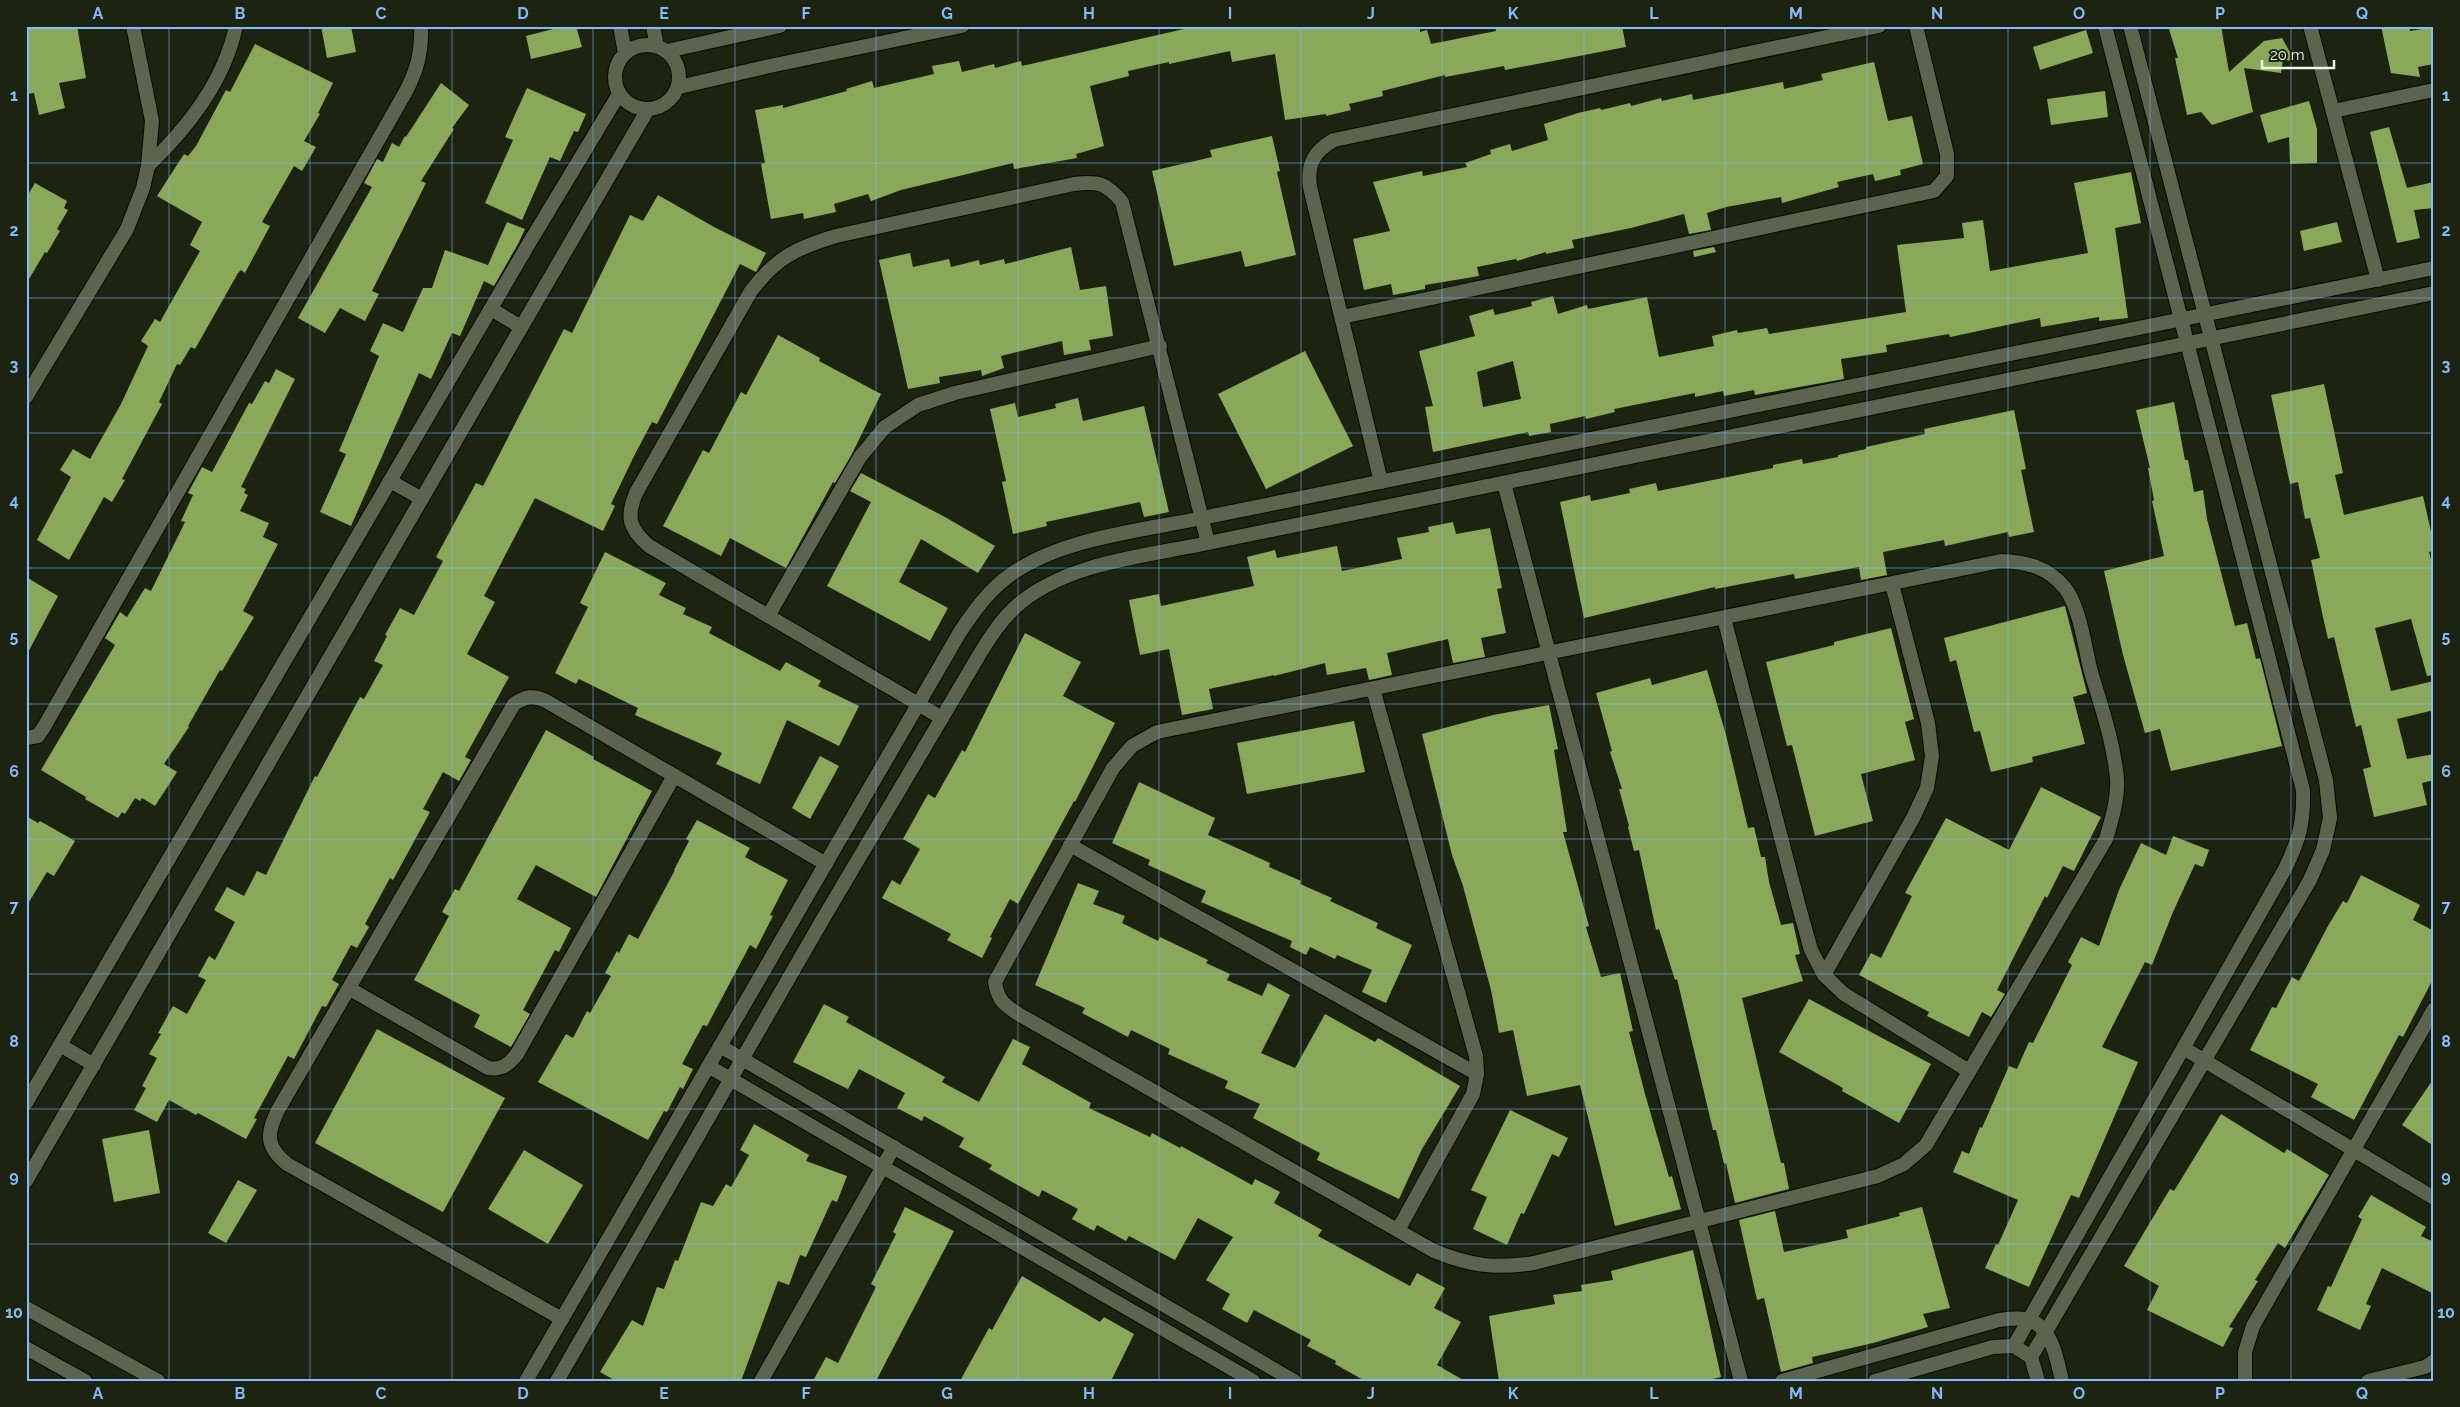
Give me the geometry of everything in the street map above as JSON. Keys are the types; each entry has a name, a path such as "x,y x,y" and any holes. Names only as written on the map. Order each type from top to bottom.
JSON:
{"street":[{"path":"26,397 136,209 148,166 152,121 133,26"},
{"path":"148,166 176,139 199,109 224,66 236,26"},
{"path":"26,738 38,736 44,727 405,93 416,73 422,50 422,26"},
{"path":"620,26 625,53"},
{"path":"653,26 662,48 679,67 678,87 667,103 658,108 636,108 627,102 616,86 616,68 625,53 635,47 646,44 662,48 761,28 780,26"},
{"path":"678,87 765,66 962,26"},
{"path":"1381,482 1310,187 1308,173 1312,159 1321,147 1334,140 1879,26"},
{"path":"1342,317 1934,192 1948,176 1948,154 1916,26"},
{"path":"2014,1346 2185,1050 2285,869 2299,842 2304,816 2303,790 2105,26"},
{"path":"2031,1357 2310,880 2323,850 2330,818 2326,780 2130,26"},
{"path":"2310,26 2378,280"},
{"path":"2333,111 2434,90"},
{"path":"26,1103 491,309 620,94"},
{"path":"26,1181 648,109"},
{"path":"942,718 649,546 638,536 630,522 630,508 636,493 751,291 766,271 786,254 809,244 836,236 1093,182 1110,188 1122,202 1160,346 1208,544"},
{"path":"526,1381 960,632 981,601 1009,575 1041,556 1077,544 1202,518 2434,268"},
{"path":"557,1381 742,1059 996,628 1020,603 1048,584 1080,570 2188,345 2434,293"},
{"path":"491,309 521,327"},
{"path":"768,616 860,457 885,427 918,405 955,393 1160,346"},
{"path":"390,481 422,499"},
{"path":"1504,483 1741,1381"},
{"path":"2001,561 2026,562 2049,572 2066,590 2076,612 2112,750 2117,780 2115,810 2106,838 1926,1145 1904,1164 1878,1176 1534,1263 1509,1267 1483,1266 1458,1261 1434,1251 1007,1008 997,997 995,982 1113,768 1132,746 1157,732 1724,618 2001,561"},
{"path":"1824,975 1913,818 1927,788 1932,756 1928,724 1892,584"},
{"path":"1724,618 1811,950 1824,975 1844,994 1969,1071"},
{"path":"1373,689 1474,1048 1477,1074 1473,1094 1464,1112 1398,1230"},
{"path":"562,1318 296,1169 275,1154 269,1139 271,1123 514,704 524,697 535,696 546,701 826,864"},
{"path":"350,989 488,1068 499,1070 510,1063 517,1054 674,776"},
{"path":"1070,846 1477,1074"},
{"path":"2246,1381 2245,1352 2253,1326 2352,1149 2434,1009"},
{"path":"60,1046 94,1065"},
{"path":"720,1046 1294,1381"},
{"path":"2185,1050 2434,1198"},
{"path":"708,1066 1253,1381"},
{"path":"761,1381 894,1147"},
{"path":"26,1308 158,1381"},
{"path":"1782,1381 1999,1320 2029,1319 2046,1331 2054,1350 2062,1381"},
{"path":"1875,1381 1993,1347 2014,1346 2031,1357 2038,1381"},
{"path":"26,1348 85,1381"},
{"path":"2368,1381 2426,1367 2434,1361"}],"building":[{"path":"26,26 77,26 86,78 59,83 65,108 39,115 34,93 26,94"},
{"path":"321,26 351,26 356,52 327,58"},
{"path":"565,26 576,26 582,47 531,59 526,36"},
{"path":"1197,26 1420,26 1420,32 1427,30 1431,44 1496,31 1495,26 1622,26 1626,47 1505,70 1504,66 1445,77 1445,75 1382,91 1383,96 1349,104 1351,110 1326,116 1326,114 1285,120 1275,54 1232,62 1230,51 1169,64 1169,62 1128,71 1129,76 1090,86 1104,146 1076,154 1077,158 1014,169 1013,163 901,190 871,201 868,194 834,204 836,212 804,219 803,213 771,219 761,164 765,163 755,110 783,105 783,108 847,91 846,89 872,81 874,88 934,74 932,66 959,61 962,72 994,64 995,68 1021,61 1022,66"},
{"path":"2168,26 2221,26 2229,72 2264,41 2282,38 2295,61 2283,60 2281,73 2244,68 2253,112 2212,125 2201,112 2187,115 2175,58 2178,58"},
{"path":"2381,26 2409,26 2410,31 2434,27 2434,64 2418,67 2420,77 2391,73"},
{"path":"2086,30 2093,53 2040,70 2033,47"},
{"path":"255,44 333,83 318,113 320,114 304,141 316,147 302,171 294,166 262,222 270,226 245,273 241,270 238,273 195,349 191,347 180,365 177,364 159,402 162,404 122,479 125,480 112,502 104,497 69,560 37,540 71,477 60,470 73,449 90,459 121,404 148,346 141,341 155,319 160,322 200,251 190,245 202,222 157,196 184,154 188,156 196,146 226,90 230,92"},
{"path":"1874,62 1888,121 1912,116 1923,164 1900,170 1901,175 1875,181 1873,174 1837,182 1839,187 1782,203 1781,197 1726,207 1707,213 1711,230 1689,234 1684,214 1631,228 1572,240 1574,248 1546,254 1546,252 1517,261 1516,259 1477,267 1479,276 1425,285 1425,289 1393,295 1391,284 1364,290 1353,239 1390,231 1373,182 1422,171 1423,176 1467,167 1465,163 1491,154 1490,150 1510,144 1512,151 1548,140 1544,124 1578,113 1630,103 1631,106 1661,98 1662,101 1692,94 1693,100 1783,82 1784,89 1823,80 1821,74"},
{"path":"441,83 469,105 452,128 454,129 421,181 426,183 372,291 379,294 365,321 340,308 325,333 298,318 372,187 364,183 377,159 383,162 392,143 399,147"},
{"path":"527,88 586,114 578,132 574,131 560,161 550,157 522,220 485,203 513,140 505,137"},
{"path":"2105,91 2108,117 2051,125 2047,99"},
{"path":"2309,101 2317,129 2317,163 2290,164 2289,137 2268,143 2260,115"},
{"path":"2389,127 2407,188 2434,182 2434,208 2414,210 2420,238 2397,243 2370,132"},
{"path":"1272,136 1280,171 1277,172 1296,255 1245,267 1241,251 1174,266 1152,171 1212,157 1210,150"},
{"path":"2131,172 2141,223 2115,228 2128,318 2099,321 2099,317 2041,327 2040,318 1950,337 1949,334 1886,345 1887,352 1841,359 1844,379 1755,395 1754,390 1724,396 1723,391 1695,397 1695,393 1614,409 1615,412 1586,419 1585,416 1550,424 1551,432 1529,436 1528,432 1433,452 1425,407 1433,406 1419,351 1475,336 1469,316 1493,309 1495,315 1532,306 1531,302 1553,296 1558,314 1587,305 1588,309 1647,297 1659,357 1714,346 1712,336 1737,330 1738,333 1767,328 1769,334 1906,312 1897,245 1964,238 1962,223 1983,220 1990,271 2088,253 2074,183","holes":["1513,361 1521,399 1483,407 1477,372"]},
{"path":"35,183 67,201 64,208 68,210 57,229 60,231 26,284 26,198"},
{"path":"658,195 714,227 766,253 756,272 740,264 657,424 652,422 634,456 611,504 615,506 603,531 535,498 484,596 495,602 467,654 509,677 465,757 471,760 459,781 443,772 423,809 430,812 393,880 390,878 365,924 369,927 357,948 351,945 332,980 339,984 326,1007 322,1006 294,1059 288,1056 254,1118 257,1119 246,1139 198,1113 196,1115 169,1100 157,1122 134,1110 146,1088 142,1086 157,1058 149,1054 161,1034 158,1033 173,1006 187,1014 206,980 198,976 209,956 215,960 235,922 214,910 227,887 244,896 257,871 266,875 315,776 317,777 360,697 364,699 383,665 374,661 387,636 385,635 400,608 414,615 443,561 436,557 476,483 483,486 564,329 572,333 630,215 643,221"},
{"path":"507,222 525,229 518,244 494,286 484,281 460,336 452,333 431,379 419,373 351,526 320,512 346,454 339,451 379,356 370,351 383,323 403,332 423,288 432,288 445,250 488,265"},
{"path":"2337,222 2342,242 2304,251 2300,231"},
{"path":"1071,247 1080,290 1106,286 1113,336 1089,340 1091,350 1064,355 1062,341 1001,356 1004,368 982,376 981,370 939,377 940,383 908,389 879,260 910,253 913,267 949,259 951,267 979,260 980,265 1004,259 1005,264"},
{"path":"1714,247 1716,252 1694,257 1693,251"},
{"path":"778,335 820,358 819,361 881,394 852,454 835,483 833,482 786,568 730,538 721,556 663,526 703,450 709,453 741,392 746,395"},
{"path":"1305,351 1353,446 1266,489 1218,394"},
{"path":"276,369 295,379 241,487 246,489 244,493 248,495 240,511 269,523 263,537 278,544 243,611 254,617 222,671 220,670 189,727 164,764 177,772 155,806 142,798 140,801 135,798 125,814 122,812 118,818 41,770 115,645 105,638 120,612 127,617 145,588 151,591 185,522 181,521 193,495 188,493 202,467 212,472 249,403 252,404 265,381 269,383"},
{"path":"2324,384 2343,473 2335,475 2344,515 2423,496 2434,545 2434,551 2429,552 2434,571 2434,675 2427,676 2411,619 2375,628 2391,691 2434,681 2434,710 2397,719 2407,759 2434,754 2434,780 2422,783 2427,805 2374,817 2363,769 2371,767 2361,725 2356,727 2334,637 2328,639 2311,560 2320,558 2310,518 2305,519 2298,482 2290,484 2271,395"},
{"path":"1078,398 1083,421 1144,406 1169,512 1144,517 1140,502 1046,522 1047,526 1013,534 1002,482 1006,481 990,409 1015,403 1018,417 1056,408 1055,404"},
{"path":"2174,402 2185,460 2188,460 2194,492 2203,490 2207,519 2235,626 2247,623 2256,659 2260,658 2282,746 2171,771 2160,729 2145,733 2123,655 2104,571 2164,556 2152,501 2154,500 2148,468 2150,468 2136,410"},
{"path":"2014,410 2026,469 2021,470 2034,532 2009,537 2008,532 1945,546 1944,540 1883,552 1887,575 1861,580 1859,567 1795,579 1794,574 1715,589 1715,587 1584,618 1560,502 1590,495 1591,501 1630,493 1629,489 1656,483 1658,491 1773,468 1773,465 1802,459 1803,464 1838,457 1838,455 1866,449 1866,447 1925,434 1924,429"},
{"path":"861,473 945,517 995,546 978,573 921,539 899,582 948,608 930,641 827,586 871,502 850,491"},
{"path":"1453,522 1456,534 1490,528 1502,588 1497,589 1506,633 1481,638 1485,657 1453,663 1448,639 1387,653 1392,675 1369,680 1366,668 1327,675 1325,663 1274,676 1209,689 1213,709 1182,715 1169,649 1140,655 1129,600 1159,594 1161,606 1254,586 1247,557 1275,550 1277,558 1337,546 1342,571 1402,559 1397,538 1429,532 1428,527"},
{"path":"605,552 666,583 659,595 686,608 683,614 712,627 709,633 780,671 786,662 821,681 818,686 859,706 839,746 787,720 760,784 716,764 722,753 635,715 638,708 579,679 576,684 555,673 588,607 580,603"},
{"path":"26,577 58,596 26,656"},
{"path":"2065,606 2087,693 2073,697 2085,744 2032,757 2033,762 1991,772 1980,731 1974,732 1956,660 1950,662 1944,638"},
{"path":"1891,628 1914,719 1905,722 1915,760 1861,774 1873,821 1815,836 1792,745 1787,746 1766,662"},
{"path":"1025,633 1081,662 1063,696 1115,723 1075,802 1018,904 1010,899 990,937 992,938 982,958 947,940 951,934 882,898 892,880 900,885 920,849 903,839 928,794 935,798 962,750 965,752"},
{"path":"1707,670 1726,735 1748,828 1754,827 1761,857 1765,857 1769,882 1781,925 1793,923 1800,954 1795,955 1803,981 1742,998 1781,1163 1784,1163 1789,1189 1735,1203 1726,1163 1724,1164 1716,1130 1713,1130 1677,979 1675,980 1659,929 1656,930 1639,850 1634,851 1619,789 1622,789 1610,752 1612,751 1596,693 1650,678 1652,685"},
{"path":"1549,705 1558,749 1554,750 1567,832 1563,832 1589,926 1586,927 1601,977 1620,973 1633,1031 1629,1032 1645,1094 1669,1177 1672,1176 1681,1209 1615,1226 1580,1085 1527,1096 1513,1030 1499,1033 1491,990 1463,886 1452,855 1422,734 1493,715"},
{"path":"1354,721 1365,772 1247,794 1237,743"},
{"path":"546,730 594,757 593,759 652,791 596,897 536,865 517,899 571,928 559,952 555,950 523,1010 530,1014 511,1047 474,1027 480,1015 414,980 449,916 442,912 455,889 459,891"},
{"path":"820,756 839,766 810,819 792,808"},
{"path":"1139,782 1215,818 1208,835 1270,863 1269,867 1301,881 1300,884 1332,898 1330,901 1378,923 1376,928 1412,945 1386,1003 1362,992 1372,970 1337,955 1335,959 1310,947 1306,955 1290,947 1292,941 1201,902 1206,891 1148,865 1150,860 1112,843"},
{"path":"2041,787 2101,817 2074,871 2063,866 2047,898 2045,896 1997,990 2005,994 1991,1017 1982,1012 1969,1037 1927,1016 1929,1012 1859,975 1871,953 1881,958 1912,896 1905,893 1946,818 2009,850"},
{"path":"26,816 38,823 40,821 75,841 54,876 47,872 26,907"},
{"path":"697,820 750,848 745,857 788,880 770,915 773,916 756,949 750,945 707,1026 703,1025 682,1064 693,1069 683,1089 680,1087 667,1112 664,1111 648,1140 538,1082 566,1034 573,1038 587,1011 590,1013 611,976 605,973 617,951 619,953 629,934 638,939 675,870 689,841 686,839"},
{"path":"2173,836 2209,850 2203,867 2195,864 2152,965 2145,962 2102,1047 2138,1062 2079,1198 2071,1195 2029,1287 1985,1268 1996,1244 1998,1245 2018,1200 1953,1172 1962,1151 1969,1154 2009,1066 2017,1069 2029,1042 2033,1043 2072,965 2068,962 2081,937 2099,946 2119,890 2141,843 2166,855"},
{"path":"2361,875 2420,905 2413,920 2434,931 2434,977 2403,1037 2399,1035 2354,1120 2311,1097 2318,1084 2250,1050 2272,1007 2276,1008 2292,977 2299,981 2328,926 2343,901 2347,903"},
{"path":"1078,883 1099,891 1093,904 1125,916 1122,923 1158,941 1160,937 1208,960 1206,963 1230,974 1227,980 1262,996 1268,983 1290,995 1261,1053 1295,1068 1325,1014 1375,1042 1378,1038 1460,1086 1422,1149 1399,1199 1317,1160 1320,1153 1253,1118 1260,1104 1225,1088 1228,1081 1168,1054 1170,1049 1131,1030 1128,1037 1082,1013 1085,1008 1035,985"},
{"path":"1809,999 1931,1064 1899,1123 1842,1091 1843,1088 1779,1052"},
{"path":"824,1004 849,1017 846,1022 945,1077 942,1082 979,1102 1013,1039 1030,1047 1022,1064 1091,1103 1089,1108 1150,1137 1152,1133 1180,1148 1181,1146 1252,1185 1255,1179 1280,1192 1274,1203 1322,1230 1318,1236 1410,1286 1417,1273 1445,1288 1434,1308 1461,1322 1437,1365 1465,1381 1365,1381 1335,1364 1336,1361 1307,1346 1311,1340 1254,1310 1247,1323 1222,1309 1230,1294 1206,1280 1233,1237 1198,1218 1175,1260 1129,1236 1126,1241 1097,1225 1094,1231 1072,1219 1078,1209 1042,1190 1039,1197 989,1169 992,1165 959,1147 964,1138 924,1116 922,1121 897,1108 905,1093 859,1069 848,1089 793,1062"},
{"path":"377,1029 505,1098 443,1212 315,1143"},
{"path":"2434,1078 2434,1146 2402,1125"},
{"path":"1510,1110 1568,1138 1559,1157 1552,1154 1524,1214 1521,1213 1507,1245 1473,1229 1487,1197 1471,1190"},
{"path":"2221,1114 2284,1153 2287,1149 2329,1175 2285,1248 2278,1243 2255,1280 2258,1281 2229,1327 2233,1328 2223,1347 2147,1310 2159,1286 2124,1266 2170,1189 2174,1191"},
{"path":"754,1124 809,1155 806,1161 847,1176 837,1202 832,1200 806,1257 800,1255 789,1285 778,1281 741,1381 616,1381 600,1372 632,1320 643,1326 657,1287 664,1289 675,1260 678,1261 701,1202 713,1206 726,1184 731,1187 749,1155 740,1150"},
{"path":"149,1130 160,1193 114,1202 102,1139"},
{"path":"524,1150 583,1185 548,1244 488,1209"},
{"path":"238,1180 257,1190 226,1243 208,1233"},
{"path":"2371,1195 2426,1227 2421,1236 2434,1242 2434,1294 2382,1268 2366,1304 2371,1306 2360,1330 2317,1310 2328,1286 2331,1287 2362,1219 2358,1217"},
{"path":"905,1207 954,1231 876,1381 813,1381 826,1357 838,1363 876,1287 871,1284 896,1234 893,1232"},
{"path":"1922,1207 1950,1308 1923,1314 1928,1327 1873,1343 1812,1357 1813,1363 1781,1372 1764,1298 1757,1300 1739,1220 1775,1211 1784,1252 1848,1238 1846,1230 1900,1216 1899,1213"},
{"path":"1693,1250 1721,1377 1705,1381 1499,1381 1489,1316 1555,1304 1553,1295 1582,1291 1581,1285 1613,1280 1611,1271"},
{"path":"1022,1276 1100,1322 1104,1317 1134,1334 1111,1381 960,1381 989,1328 992,1330"}]}
